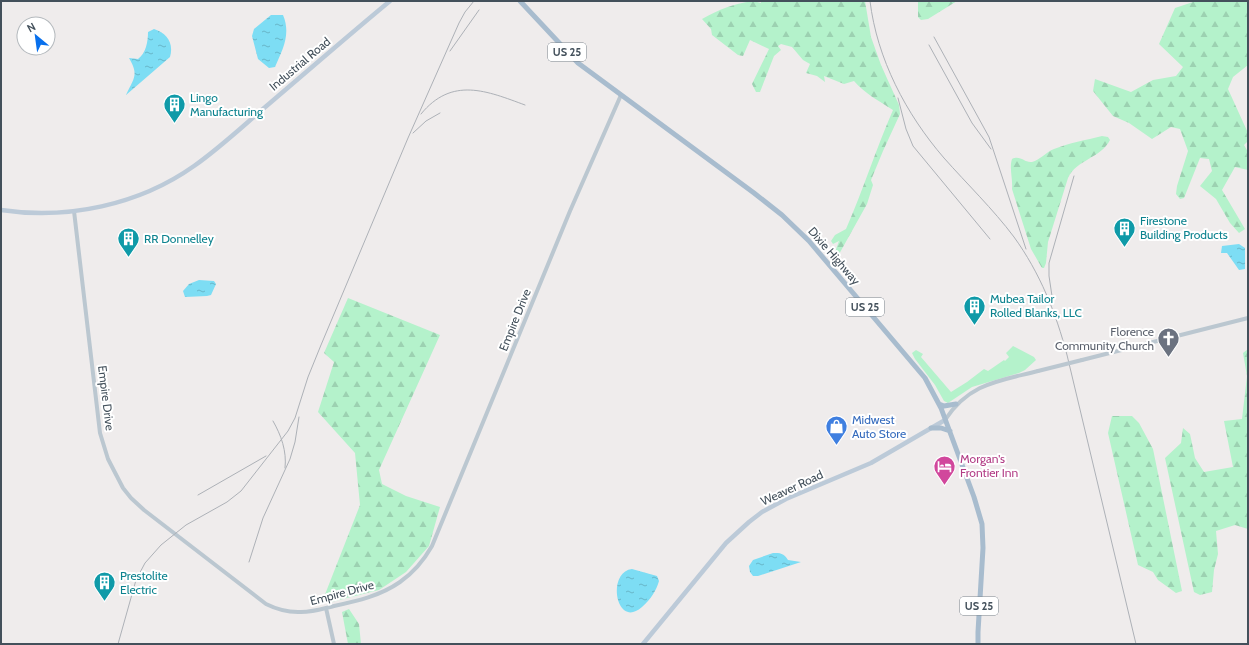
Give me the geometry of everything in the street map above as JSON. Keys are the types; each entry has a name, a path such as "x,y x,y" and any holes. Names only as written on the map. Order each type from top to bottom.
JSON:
{"main road":[{"name":"Industrial Road","path":"1,210 43,213 74,211 106,205 163,185 207,156 390,1"},
{"name":"Dixie Highway","path":"520,1 578,63 740,181 782,215 804,236 925,378 939,404 950,432 974,497 982,524 983,548 978,644"},
{"path":"939,404 944,406 956,404"},
{"name":"Weaver Road","path":"643,644 726,543 748,522 786,499 871,463 945,420"},
{"path":"931,428 941,428 950,432"}],"street":[{"name":"Empire Drive","path":"74,211 100,433 108,459 123,488 144,510 266,604 279,610 298,612 313,611 375,596 393,587 418,566 432,546 570,211 621,95"},
{"path":"945,420 956,404 977,389 1038,371 1248,318"},
{"path":"326,608 334,644"}],"green space":[{"path":"753,1 761,3 761,1 865,1 871,37 881,65 899,105 900,114 871,180 873,185 867,204 838,256 834,255 839,241 833,244 831,241 835,235 846,229 893,110 867,93 854,81 844,84 824,76 825,82 817,76 806,73 810,64 803,60 792,47 781,44 778,46 781,50 774,56 760,92 756,92 752,84 769,49 750,40 743,56 738,55 712,35 711,29 702,19 726,7"},
{"path":"918,1 957,1 928,19 921,20 918,17"},
{"path":"1196,1 1248,1 1248,65 1233,77 1228,89 1248,133 1248,141 1244,145 1248,152 1248,170 1235,167 1222,190 1245,229 1239,233 1230,223 1216,199 1200,186 1212,171 1209,159 1200,158 1184,198 1180,199 1176,194 1188,151 1180,129 1171,127 1152,139 1129,123 1113,116 1093,91 1095,79 1131,92 1153,80 1176,76 1183,67 1159,44 1175,8"},
{"path":"1102,136 1108,137 1110,140 1106,146 1077,167 1068,178 1048,242 1046,263 1044,268 1042,268 1031,249 1012,189 1012,159 1020,158 1032,162 1038,160 1054,149"},
{"path":"348,298 440,335 379,470 382,484 406,496 440,507 429,546 406,572 379,590 327,603 324,597 360,505 355,453 318,412 334,362 324,353"},
{"path":"1013,346 1034,357 1036,360 1025,370 1019,373 972,387 948,403 944,401 935,385 912,353 916,350 923,354 921,357 951,392 984,369 988,371 1004,360 1005,361 1009,357 1006,353"},
{"path":"1248,349 1248,529 1235,525 1216,531 1218,554 1214,570 1212,592 1200,595 1194,592 1165,458 1181,443 1183,428 1190,434 1195,458 1204,472 1233,467 1224,421 1242,419 1247,376 1243,353"},
{"path":"1112,416 1132,416 1139,423 1153,449 1182,591 1176,593 1158,580 1153,572 1138,565 1108,433"},
{"path":"349,609 359,624 361,644 348,644 342,612"}],"water":[{"path":"271,15 283,15 286,35 283,48 275,67 269,68 258,59 252,36 254,29"},
{"path":"154,29 163,33 168,39 171,47 170,57 126,95 135,73 129,58 138,59 141,57 148,40 148,32"},
{"path":"1239,244 1245,248 1245,269 1239,270 1227,253 1221,253 1222,246"},
{"path":"199,280 214,281 216,284 211,295 185,297 183,291 189,284"},
{"path":"773,553 782,554 788,560 801,562 758,576 753,576 750,572 749,566 753,560"},
{"path":"632,569 657,576 659,581 655,592 648,601 642,607 633,612 626,611 621,606 617,588 619,579 624,572"}],"railway":[{"path":"118,644 136,580 145,563 161,545 186,525 227,502 241,491 288,431 295,418 308,377 321,345 408,138 459,23 465,12 474,1"},
{"path":"870,1 879,44 886,65 895,85 917,123 944,158 1014,237 1032,265 1046,294 1058,324 1067,355 1136,644"},
{"path":"450,51 479,10"},
{"path":"934,37 989,137 1026,249"},
{"path":"929,45 972,123 991,149"},
{"path":"421,114 433,102 445,95 458,91 470,90 484,92 525,105"},
{"path":"898,98 906,129 913,146 990,239"},
{"path":"413,133 426,121 440,113"},
{"path":"1052,296 1049,263 1074,176"},
{"path":"249,562 263,518 290,459 295,442 299,417"},
{"path":"273,421 283,443 285,468"},
{"path":"198,495 266,456"}],"place":[{"name":"Lingo Manufacturing","path":"174,124"},
{"name":"Firestone Building Products","path":"1125,248"},
{"name":"RR Donnelley","path":"129,258"},
{"name":"Mubea Tailor Rolled Blanks, LLC","path":"975,326"},
{"name":"Florence Community Church","path":"1169,358"},
{"name":"Midwest Auto Store","path":"836,446"},
{"name":"Morgan's Frontier Inn","path":"945,486"},
{"name":"Prestolite Electric","path":"105,602"}]}
